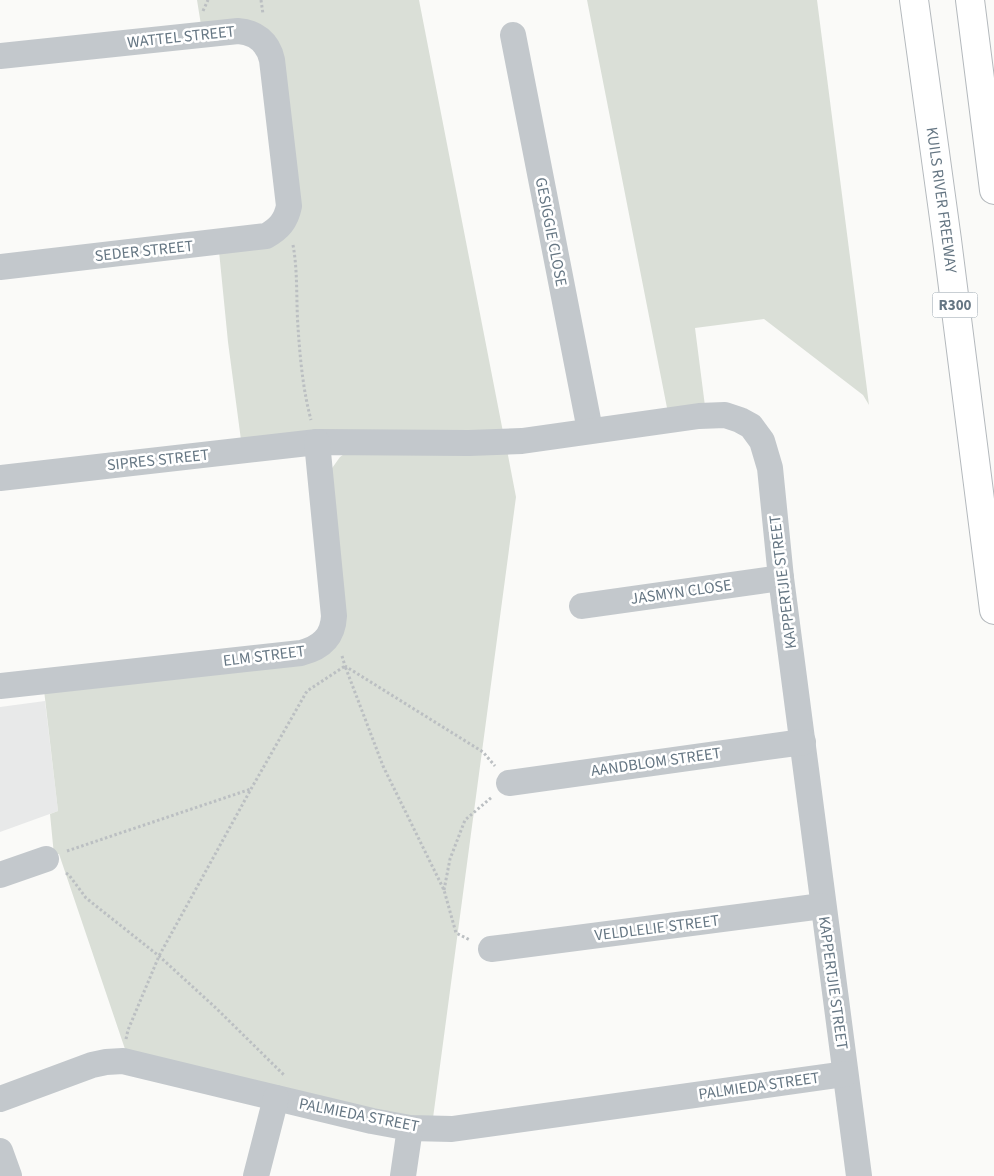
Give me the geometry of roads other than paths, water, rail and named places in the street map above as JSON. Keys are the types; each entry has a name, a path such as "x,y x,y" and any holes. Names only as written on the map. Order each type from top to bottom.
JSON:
{"highway":[{"name":"KUILS RIVER FREEWAY","path":"914,0 947,240 994,610"},
{"path":"970,0 994,190"}],"street":[{"name":"WATTEL STREET","path":"0,56 238,31 255,35 263,41 272,60 289,206 285,219"},
{"name":"GESIGGIE CLOSE","path":"513,35 590,430"},
{"name":"SEDER STREET","path":"0,267 255,238 266,236 275,231 285,219"},
{"name":"KAPPERTJIE STREET","path":"317,442 478,443 522,441 699,416 725,415 751,426 762,441 770,468 781,578 822,906 859,1176"},
{"name":"SIPRES STREET","path":"0,478 317,442"},
{"name":"ELM STREET","path":"0,686 301,653 319,646 326,640 332,628 334,616 317,442"},
{"name":"JASMYN CLOSE","path":"582,606 781,578"},
{"name":"AANDBLOM STREET","path":"509,783 803,742"},
{"path":"0,875 46,859"},
{"name":"VELDLELIE STREET","path":"491,949 822,906"},
{"name":"PALMIEDA STREET","path":"0,1099 92,1065 123,1061 410,1128 452,1129 845,1074"},
{"path":"256,1176 276,1098"},
{"path":"403,1176 410,1128"},
{"path":"0,1151 9,1176"}]}
